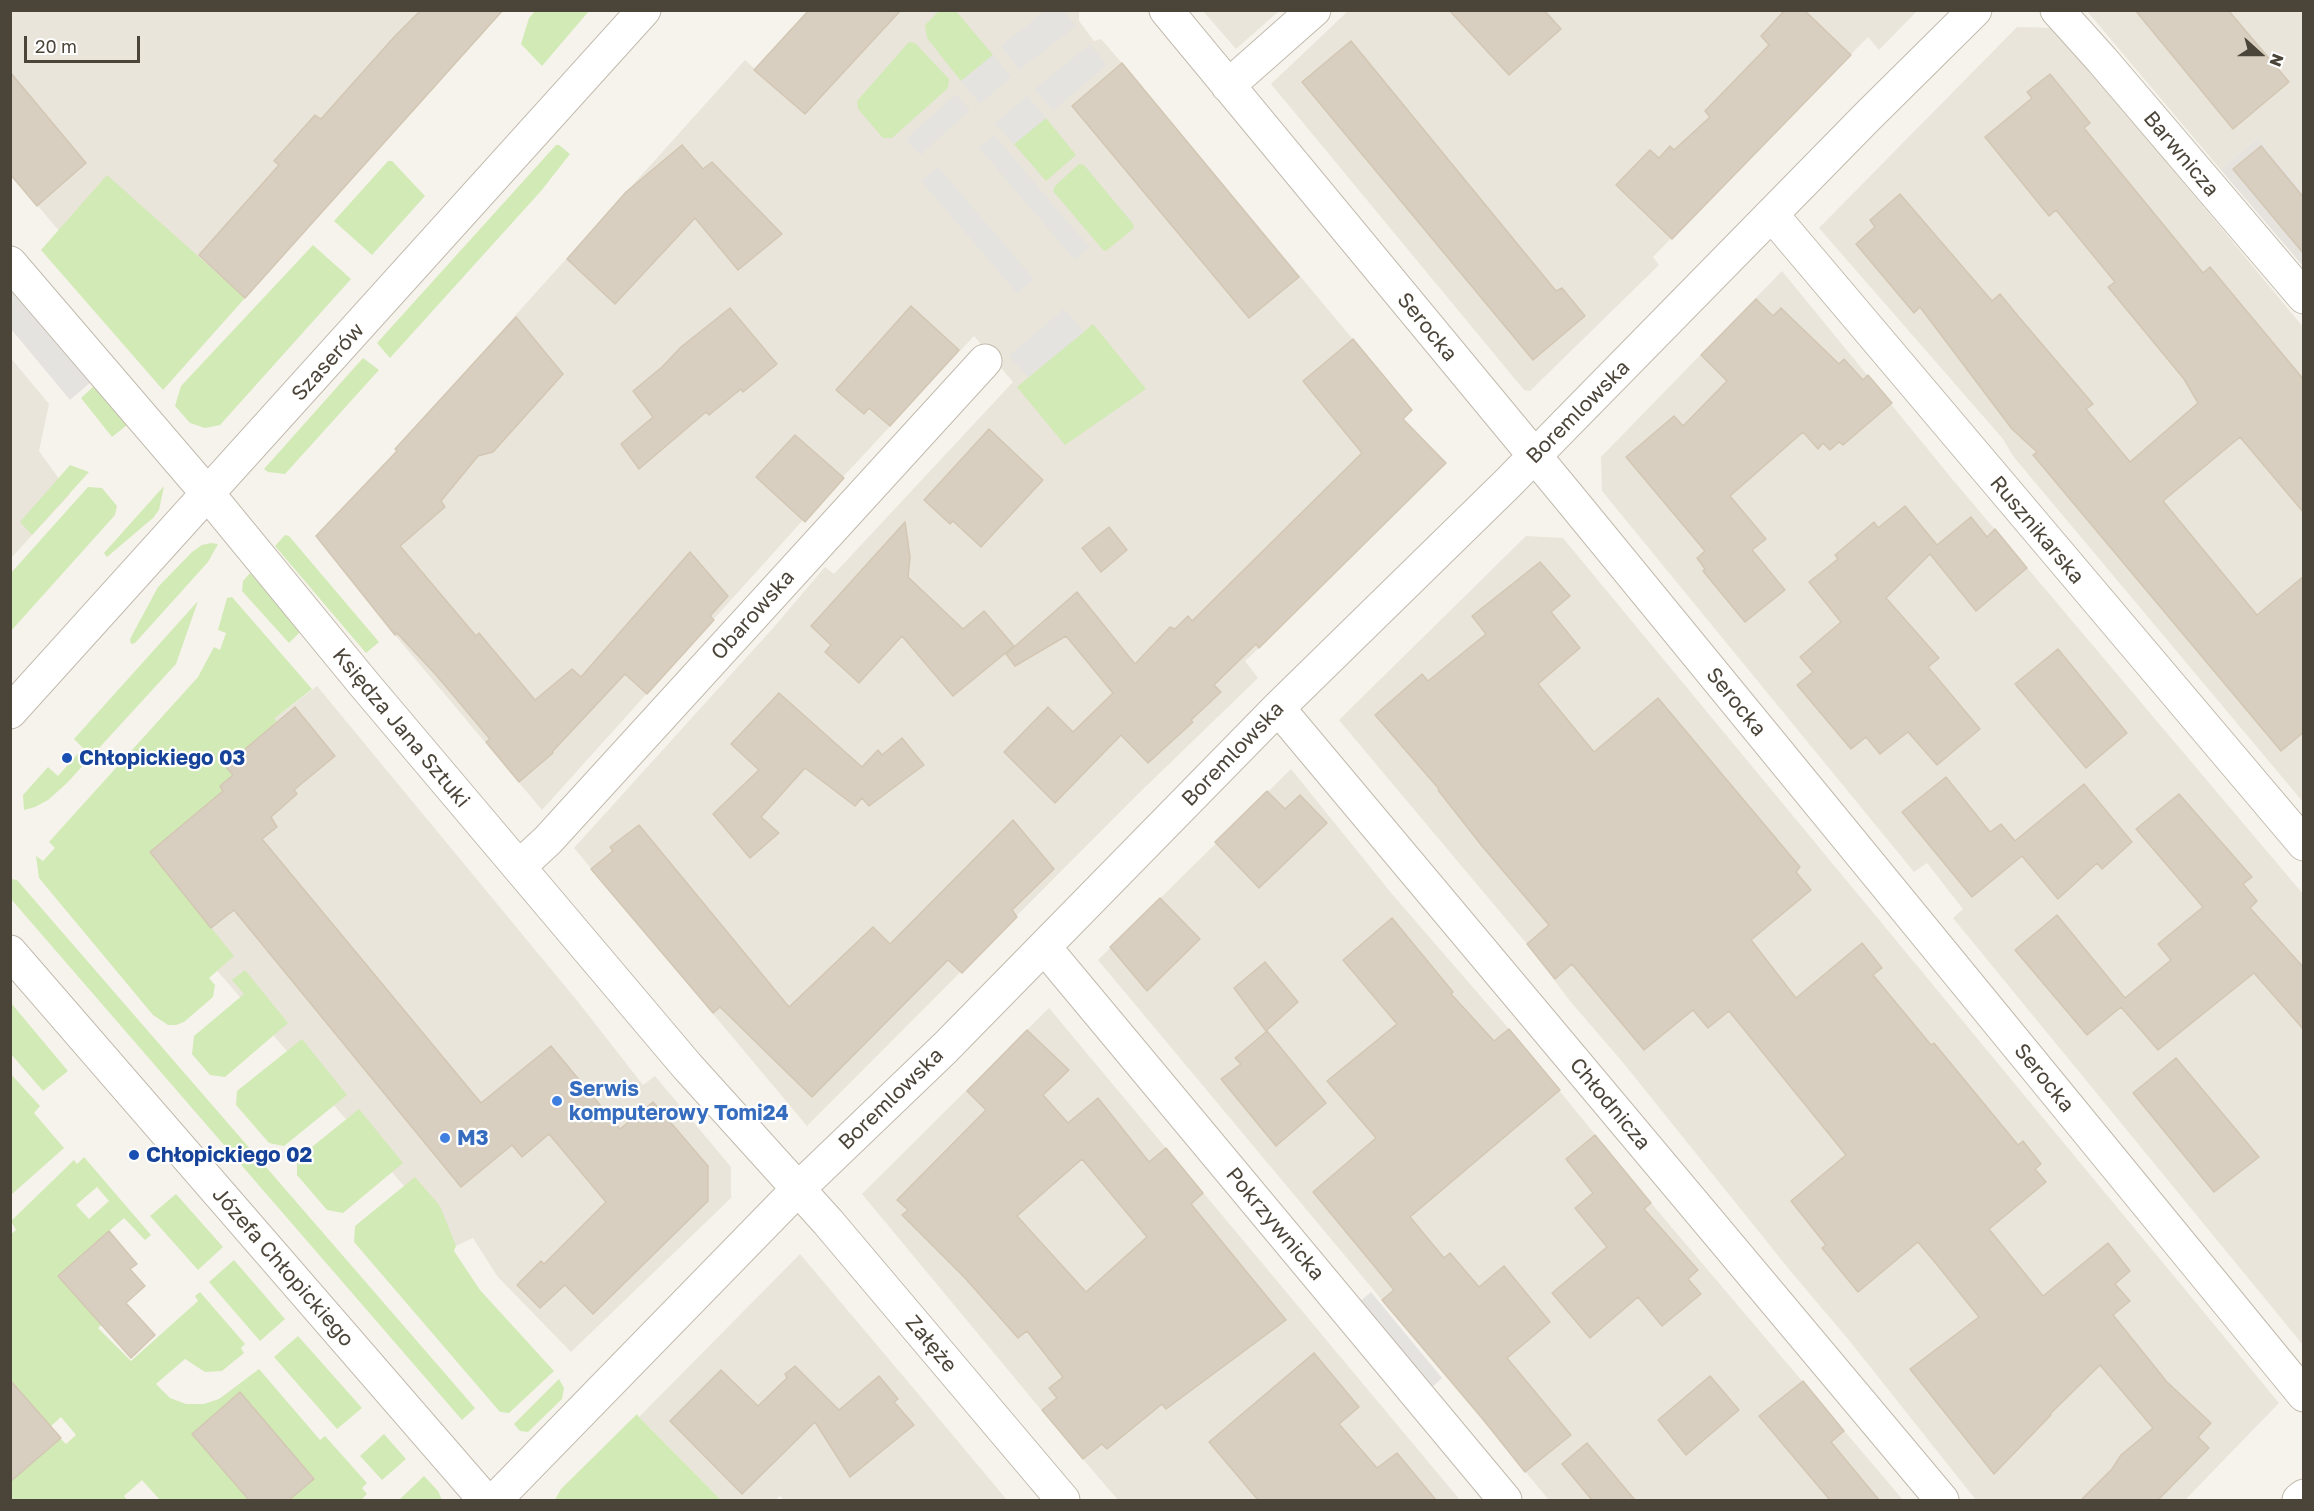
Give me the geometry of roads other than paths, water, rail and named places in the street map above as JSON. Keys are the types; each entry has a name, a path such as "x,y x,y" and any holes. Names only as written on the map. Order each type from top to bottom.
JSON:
{"street":[{"name":"Szaserów","path":"10,712 644,10"},
{"name":"Serocka","path":"1166,10 2304,1395"},
{"path":"1228,86 1314,10"},
{"name":"Boremlowska","path":"495,1500 798,1189 1045,948 1278,708 1534,457 1975,10"},
{"name":"Barwnicza","path":"2057,10 2304,297"},
{"name":"Rusznikarska","path":"1772,215 2304,844"},
{"name":"Księdza Jana Sztuki","path":"10,263 208,494 371,693 687,1066 798,1189"},
{"name":"Obarowska","path":"519,867 548,840 985,361"},
{"name":"Chłodnicza","path":"1278,708 1942,1500"},
{"name":"Pokrzywnicka","path":"1045,948 1505,1500"},
{"name":"Józefa Chłopickiego","path":"10,952 485,1500"},
{"name":"Załęże","path":"798,1189 1063,1500"},
{"path":"2299,1500 2304,1496"}],"place":[{"name":"Chłopickiego 03","path":"67,758"},
{"name":"Serwis komputerowy Tomi24","path":"557,1101"},
{"name":"M3","path":"445,1138"},
{"name":"Chłopickiego 02","path":"134,1155"}]}
